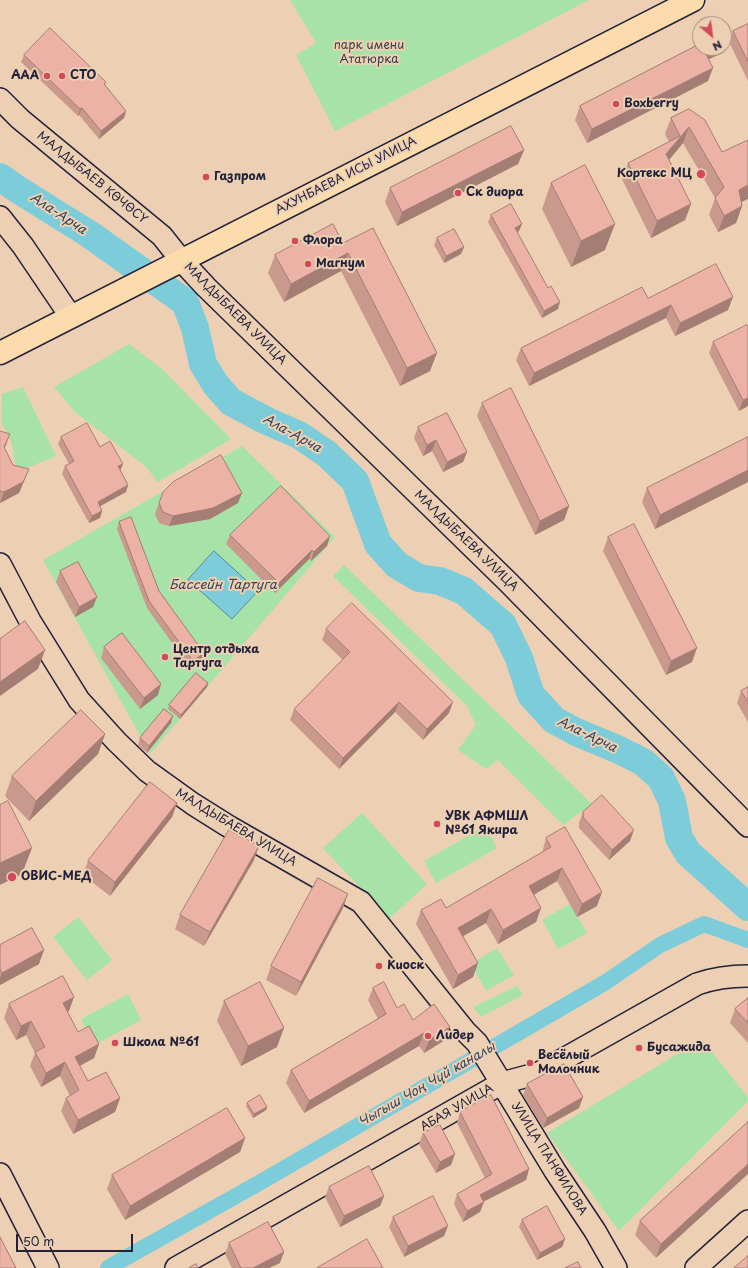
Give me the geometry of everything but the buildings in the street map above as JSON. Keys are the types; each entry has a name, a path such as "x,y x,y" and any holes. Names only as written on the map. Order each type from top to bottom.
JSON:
{"main road":[{"name":"АХУНБАЕВА ИСЫ УЛИЦА","path":"0,353 693,0"}],"street":[{"name":"МАЛДЫБАЕВ КӨЧӨСҮ","path":"0,99 20,119 162,236 173,264"},
{"path":"0,217 23,246 71,317"},
{"name":"МАЛДЫБАЕВА УЛИЦА","path":"173,264 206,287 508,582 748,826"},
{"name":"МАЛДЫБАЕВА УЛИЦА","path":"0,564 30,622 79,700 116,741 147,771 193,804 228,826 361,902 472,1038"},
{"name":"АБАЯ УЛИЦА","path":"176,1268 502,1083 540,1073 697,984 713,978 748,976"},
{"name":"УЛИЦА ПАНФИЛОВА","path":"472,1038 502,1083 555,1171 595,1231 616,1268"},
{"path":"0,1174 48,1268"},
{"path":"696,1268 748,1221"}],"green space":[{"name":"парк имени Ататюрка","path":"290,0 589,0 335,131 296,55 316,43"},
{"path":"129,344 162,369 231,439 158,482 145,466 75,412 54,387"},
{"path":"23,387 56,456 17,472 11,442 1,422 2,394"},
{"name":"Центр отдыха Тартуга","path":"242,446 335,537 150,754 43,560"},
{"path":"344,565 592,804 563,825 498,760 486,769 458,750 476,725 467,706 333,576"},
{"path":"362,813 427,884 389,919 323,848"},
{"path":"485,826 497,848 436,883 424,861"},
{"path":"570,904 587,933 558,949 542,920"},
{"path":"78,917 112,960 87,980 53,937"},
{"path":"497,948 514,975 486,991 471,964"},
{"path":"517,986 523,995 481,1017 473,1007"},
{"path":"128,994 141,1020 94,1045 81,1019"},
{"path":"702,1039 748,1098 748,1101 619,1231 547,1133"}],"water":[{"name":"Бассейн Тартуга","path":"214,551 258,591 232,619 188,580"}],"waterway":[{"name":"Ала-Арча","path":"0,177 89,234 185,302 195,328 203,364 216,385 231,402 267,421 299,435 327,454 355,481 378,544 397,565 419,578 440,581 464,591 503,625 519,658 531,695 554,720 576,732 617,749 643,762 661,778 672,801 679,838 688,853 748,907"},
{"name":"Чыгыш Чоң Чүй каналы","path":"108,1268 259,1183 606,982 660,945 704,924 748,940"}],"place":[{"name":"ААА","path":"47,76"},
{"name":"CTO","path":"62,76"},
{"name":"Boxberry","path":"616,104"},
{"name":"Кортекс МЦ","path":"701,174"},
{"name":"Газпром","path":"206,177"},
{"name":"Ск диора","path":"458,193"},
{"name":"Флора","path":"295,241"},
{"name":"Магнум","path":"308,264"},
{"name":"Центр отдыха Тартуга","path":"165,657"},
{"name":"УВК АФМШЛ №61 Якира","path":"437,824"},
{"name":"ОВИС-МЕД","path":"12,877"},
{"name":"Киоск","path":"379,966"},
{"name":"Лидер","path":"428,1036"},
{"name":"Школа №61","path":"115,1043"},
{"name":"Бусажида","path":"639,1048"},
{"name":"Весёлый Молочник","path":"530,1063"}]}
